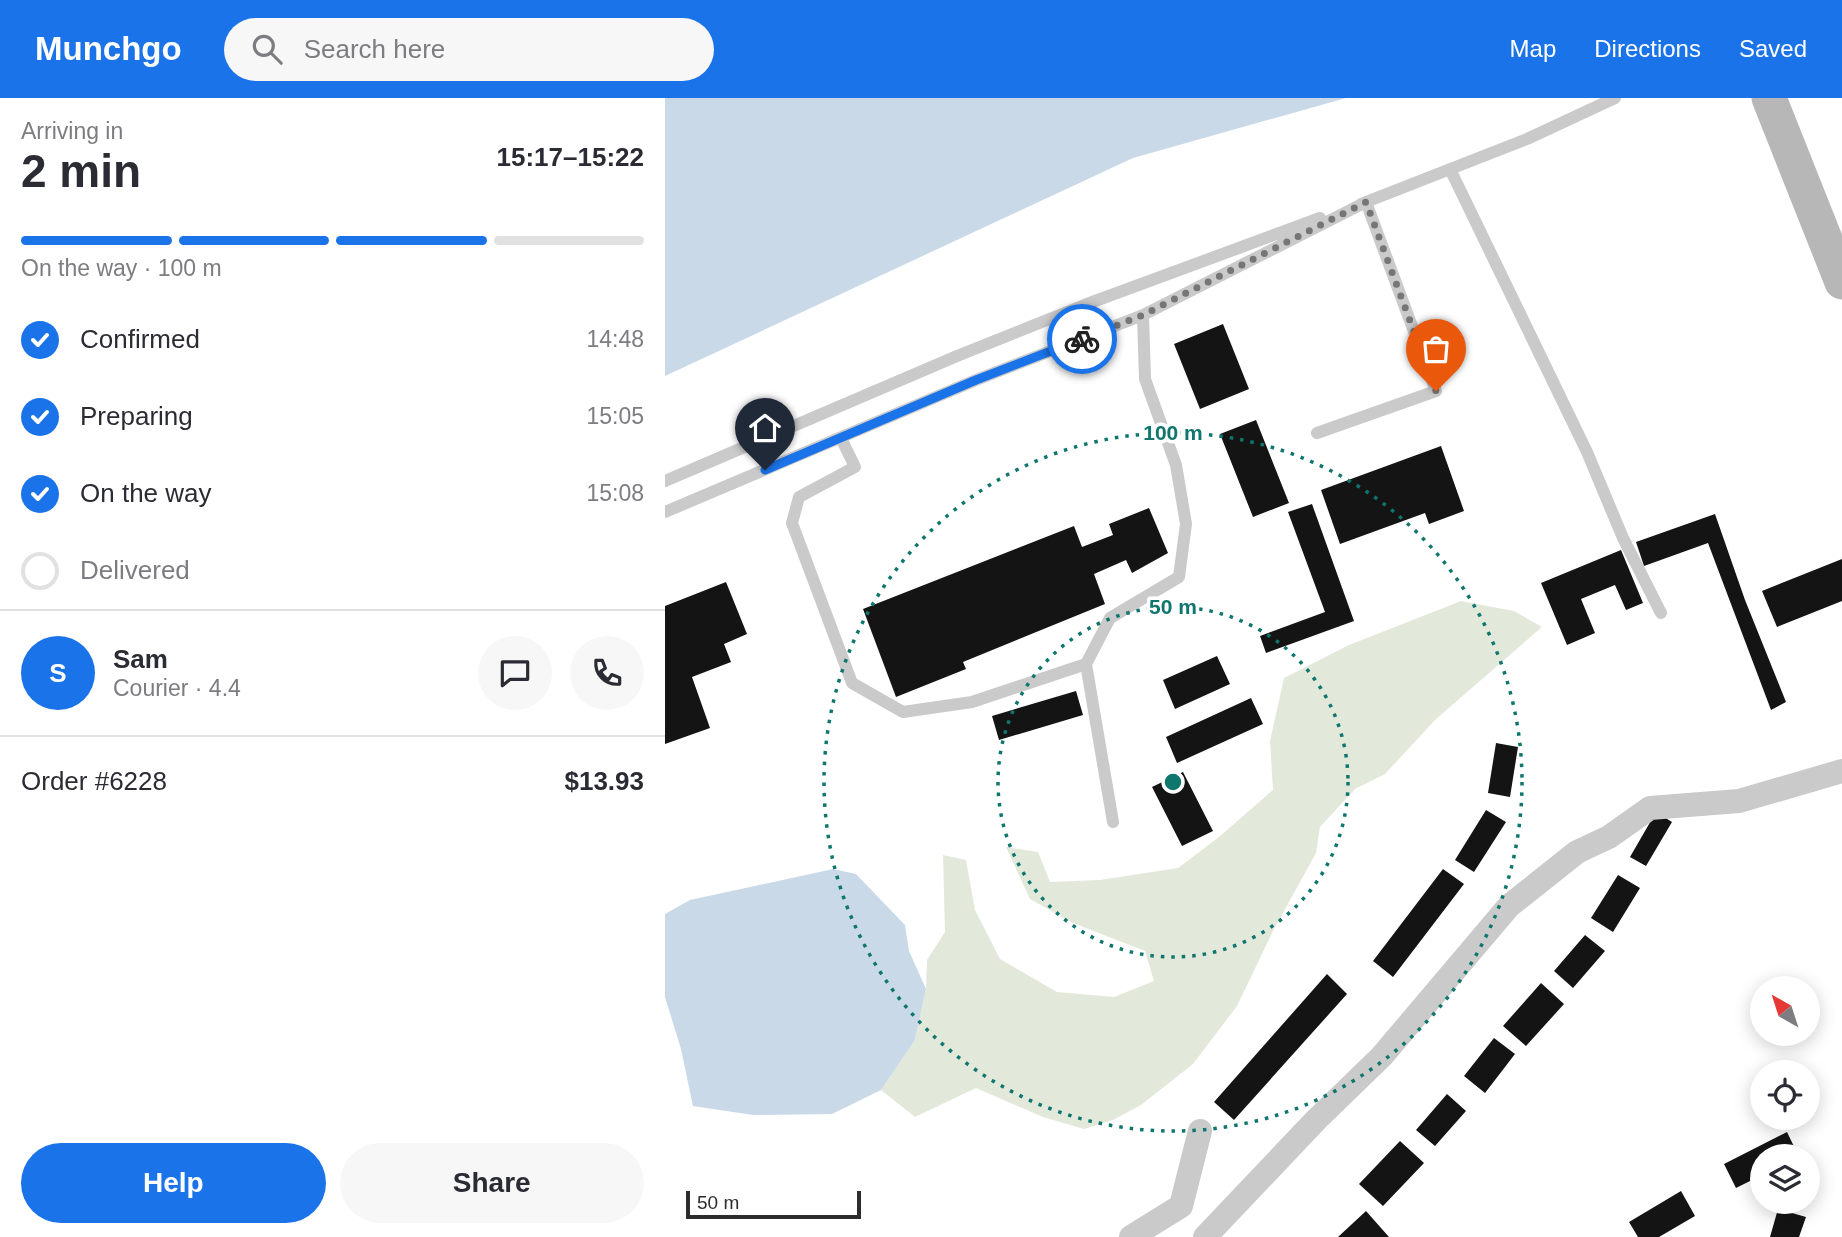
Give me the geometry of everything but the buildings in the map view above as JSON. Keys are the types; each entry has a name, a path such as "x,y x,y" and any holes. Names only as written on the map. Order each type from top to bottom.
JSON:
{"main road":[{"path":"1769,98 1842,282"}],"street":[{"path":"1205,1237 1316,1120 1382,1056 1509,906 1577,852 1609,837 1650,808 1739,801 1842,771"},
{"path":"1131,1237 1181,1206 1200,1131"}],"lane":[{"path":"665,481 957,356 1242,245 1366,202 1527,139 1615,98"},
{"path":"1450,169 1587,452 1623,538 1661,613"},
{"path":"665,512 976,380 1143,315 1366,202"},
{"path":"1317,433 1436,391 1366,202"},
{"path":"1113,822 1086,664 1110,618 1179,577 1185,524 1176,465 1145,379 1143,315"},
{"path":"841,438 855,467 799,497 792,523 852,683 903,712 972,702 1086,664"}],"shaded area":[{"path":"1461,601 1514,611 1542,627 1436,719 1385,774 1355,789 1320,827 1316,853 1273,931 1237,1006 1193,1064 1141,1105 1113,1120 1084,1129 1043,1117 976,1088 915,1117 881,1090 915,1040 926,989 927,960 945,932 943,855 966,860 975,910 1000,959 1057,992 1114,997 1154,981 1145,951 1073,923 1030,899 1006,847 1038,852 1050,882 1100,880 1178,868 1273,790 1270,741 1284,678 1349,645"}],"water":[{"path":"665,98 1346,98 1133,158 665,376"},
{"path":"833,869 856,874 905,925 909,951 926,989 915,1040 881,1090 832,1114 753,1115 693,1106 681,1049 665,997 665,914 690,900"}],"way so far":[{"path":"1082,339 1143,315 1366,202 1436,391"}],"route":[{"path":"765,470 976,380 1082,339"}]}
